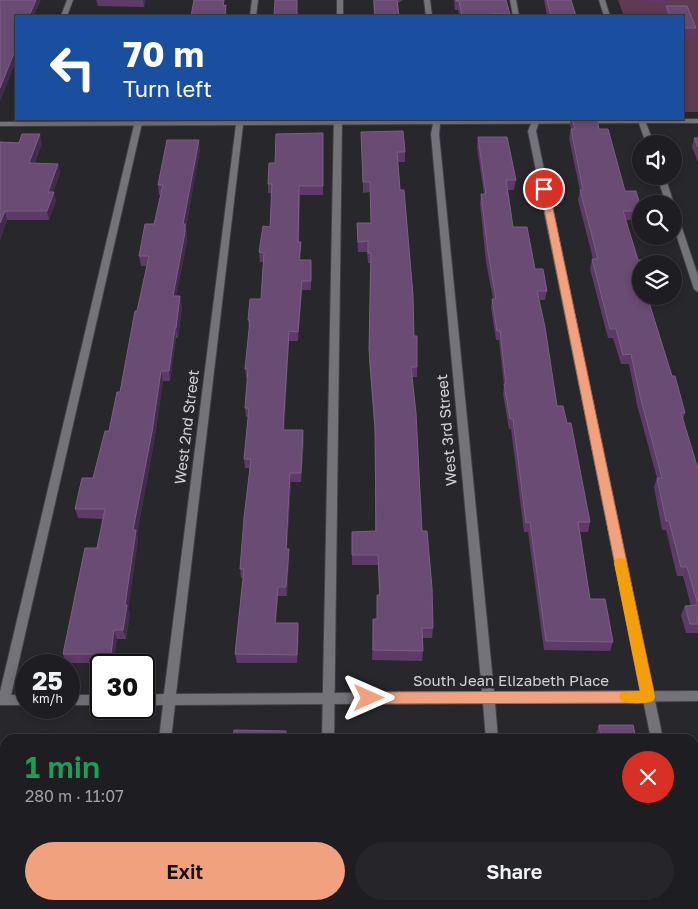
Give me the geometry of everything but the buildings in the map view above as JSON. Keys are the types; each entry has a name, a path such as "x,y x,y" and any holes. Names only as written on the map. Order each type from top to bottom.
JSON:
{"street":[{"path":"64,15 70,0"},
{"path":"253,15 254,0"},
{"path":"340,0 340,15"},
{"path":"427,0 429,15"},
{"path":"512,0 516,15"},
{"path":"602,0 607,15"},
{"path":"0,124 240,120 698,121"},
{"name":"West 2nd Street","path":"166,734 240,120"},
{"path":"328,734 338,120"},
{"name":"West 3rd Street","path":"437,120 436,144 492,734"},
{"path":"536,120 532,131 656,734"},
{"path":"642,120 647,135"},
{"path":"15,700 2,700 138,123"},
{"path":"682,240 698,289"},
{"name":"South Jean Elizabeth Place","path":"155,700 698,696"}],"shaded area":[{"path":"618,0 698,0 698,112 684,112 684,15 624,15"}],"slow traffic":[{"path":"620,563 648,697 626,697"}],"route":[{"path":"369,698 648,697 544,189"}]}
